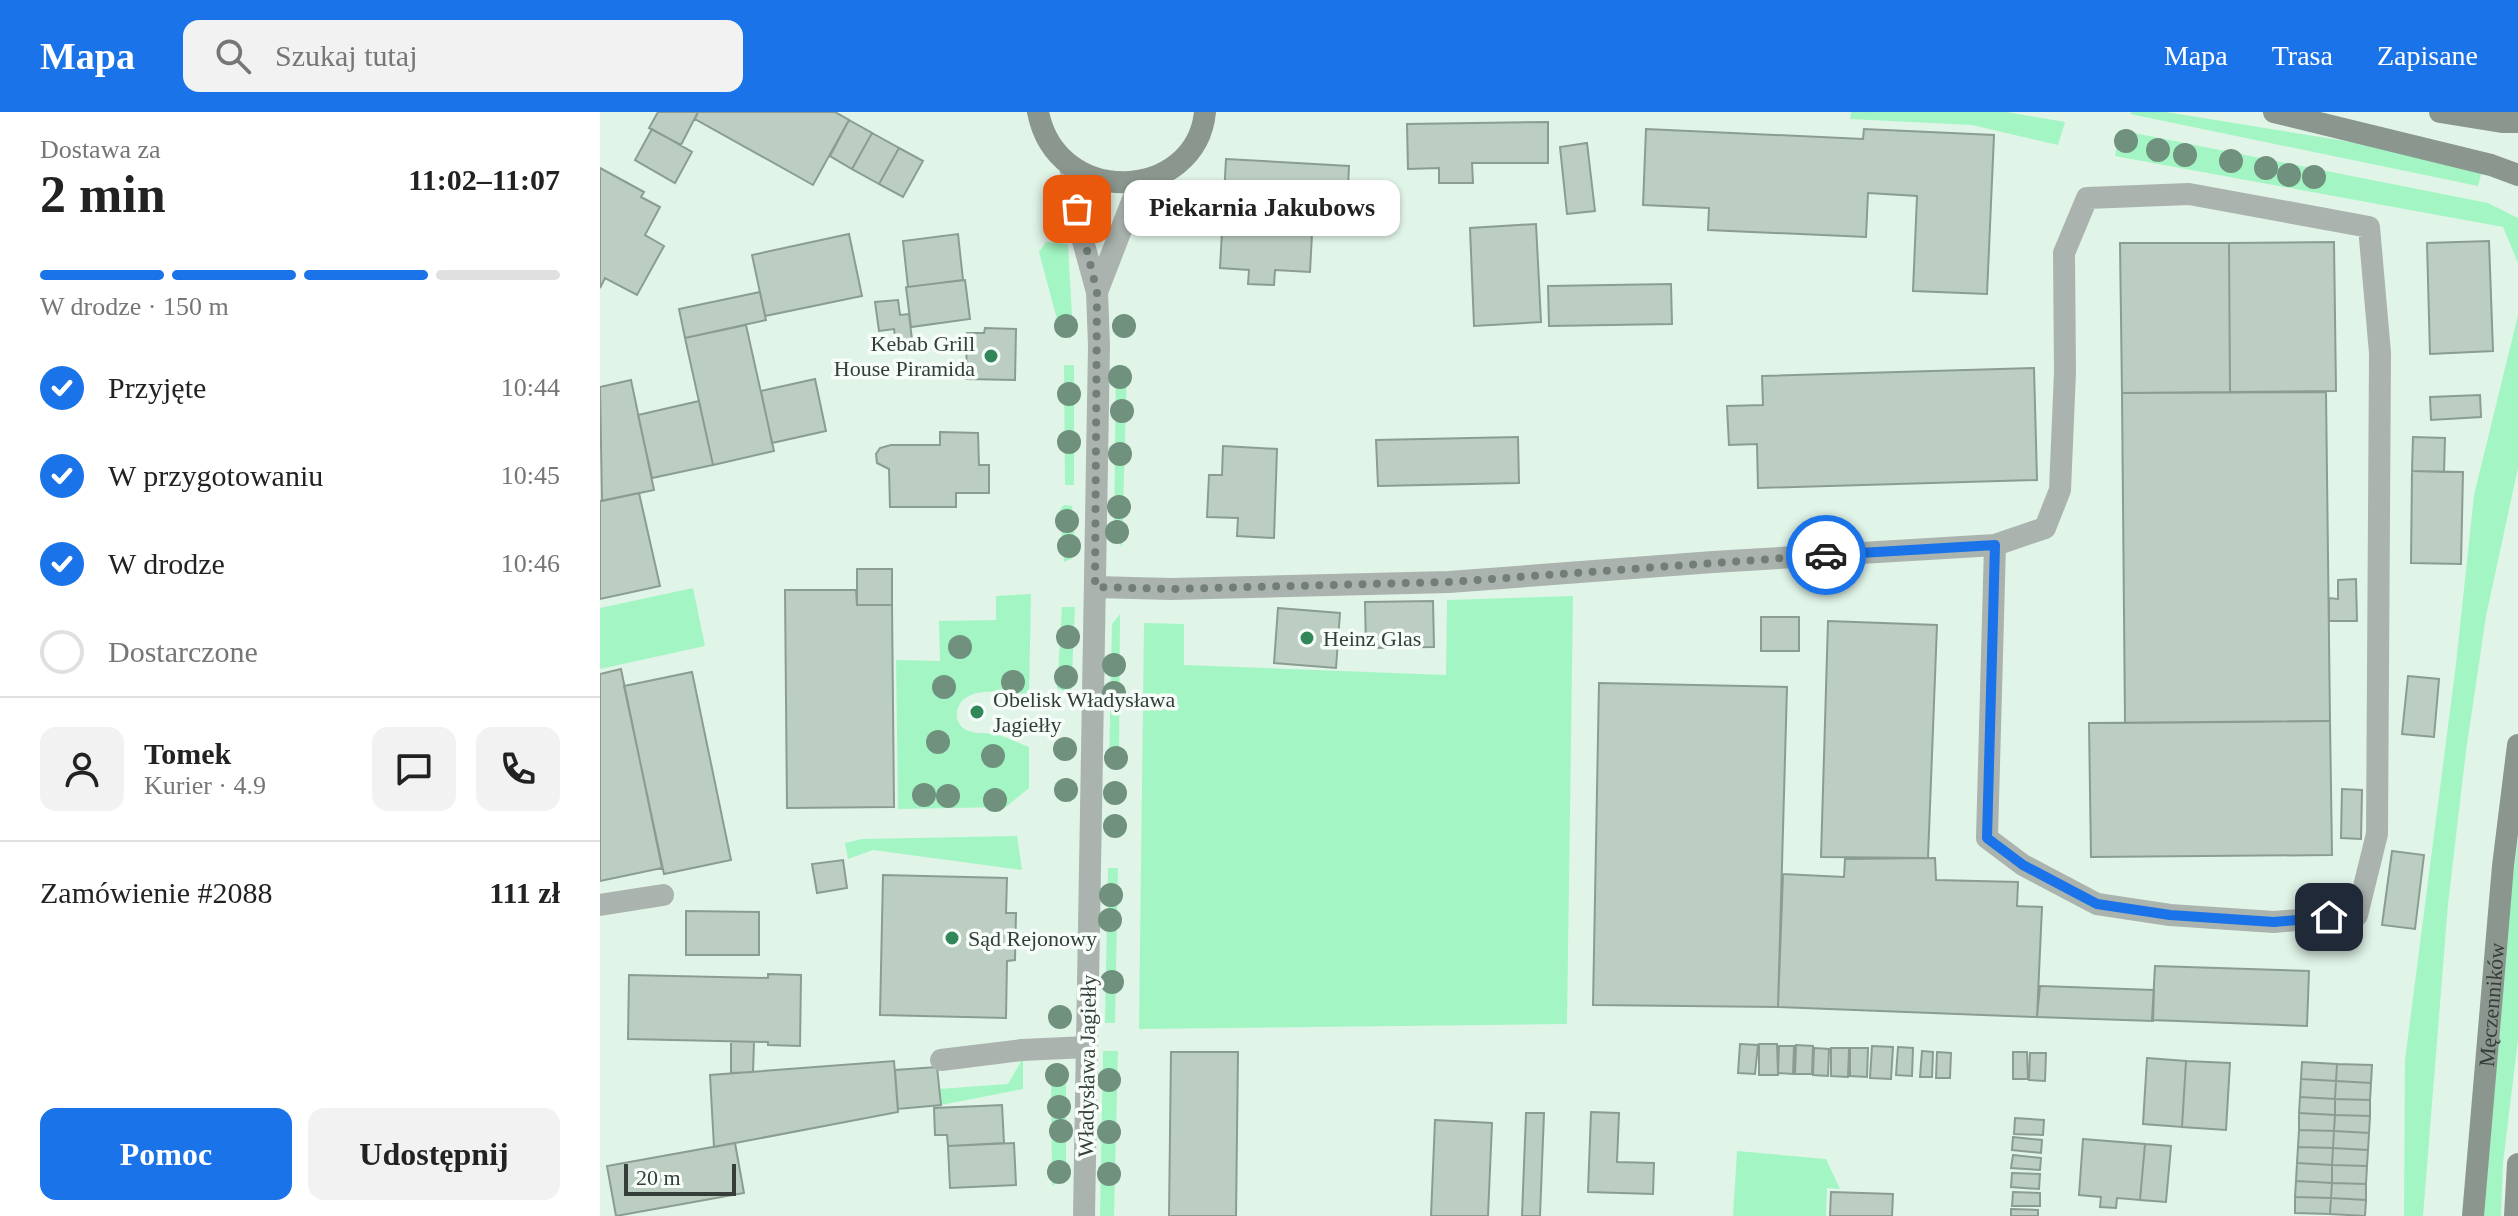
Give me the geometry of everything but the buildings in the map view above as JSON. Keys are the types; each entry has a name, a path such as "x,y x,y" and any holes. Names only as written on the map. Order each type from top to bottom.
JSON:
{"main road":[{"path":"1038,112 1047,138 1070,166 1092,178 1116,183 1140,181 1162,173 1181,159 1211,115"},
{"path":"2274,112 2476,161 2518,175"},
{"path":"2440,112 2518,122"},
{"name":"Męczenników","path":"2473,1216 2503,866 2518,745"},
{"path":"2515,1216 2518,1164"}],"street":[{"name":"Władysława Jagiełły","path":"1070,166 1080,230 1097,292 1084,1216"},
{"name":"Władysława Jagiełły","path":"1097,292 1140,181"},
{"path":"1095,587 1171,589 1449,582 1995,545 2045,528 2060,490 2065,372 2064,253 2087,198 2189,194 2369,227 2380,353 2377,834 2357,915 2274,922 2170,915 2097,904 2023,865 1987,838 1995,545"},
{"path":"600,905 663,895"},
{"path":"941,1060 1022,1050 1087,1047"}],"green space":[{"path":"1851,112 2007,112 2065,122 2058,145 1972,125 1850,119"},
{"path":"2166,112 2382,147 2482,171 2478,186 2130,114"},
{"path":"2119,130 2488,203 2518,218 2518,263 2503,227 2115,156"},
{"path":"1046,242 1068,244 1073,333 1061,334 1039,252"},
{"path":"2518,315 2518,468 2486,616 2466,751 2448,904 2423,1216 2404,1216 2405,1060 2456,664 2474,495"},
{"path":"1064,365 1074,365 1074,485 1065,485"},
{"path":"1116,365 1127,366 1122,547 1114,534"},
{"path":"1064,505 1072,506 1076,552 1064,562 1060,510"},
{"path":"693,588 705,646 600,669 600,608"},
{"path":"1031,594 1029,694 976,693 961,703 957,714 960,725 967,730 998,735 1029,747 1029,788 1006,807 898,809 896,660 940,661 939,621 996,620 996,596"},
{"path":"1573,596 1567,1024 1139,1029 1144,623 1184,624 1184,665 1446,675 1447,600"},
{"path":"1062,607 1075,607 1071,695 1057,688"},
{"path":"1120,614 1119,765 1109,764 1112,624"},
{"path":"1017,836 1022,870 873,850 848,859 845,843 862,839"},
{"path":"2518,840 2518,1040 2503,1163 2501,1216 2484,1216 2509,909"},
{"path":"1108,868 1118,868 1115,1023 1105,1023"},
{"path":"1103,1051 1118,1051 1114,1216 1100,1216"},
{"path":"1023,1058 1023,1089 941,1105 939,1089 1008,1084"},
{"path":"1066,1068 1066,1167 1064,1177 1052,1186 1051,1069"},
{"path":"1737,1151 1826,1159 1840,1189 1827,1188 1826,1216 1733,1216"}],"way so far":[{"path":"1077,209 1097,292 1095,587 1171,589 1449,582 1826,555"}],"place":[{"name":"Piekarnia Jakubows","path":"1077,209"},
{"name":"Kebab Grill House Piramida","path":"991,356"},
{"name":"Heinz Glas","path":"1307,638"},
{"name":"Obelisk Władysława Jagiełły","path":"977,712"},
{"name":"Sąd Rejonowy","path":"952,938"}],"route":[{"path":"1826,555 1995,545 1987,838 2023,865 2097,904 2170,915 2274,922 2329,917"}]}
